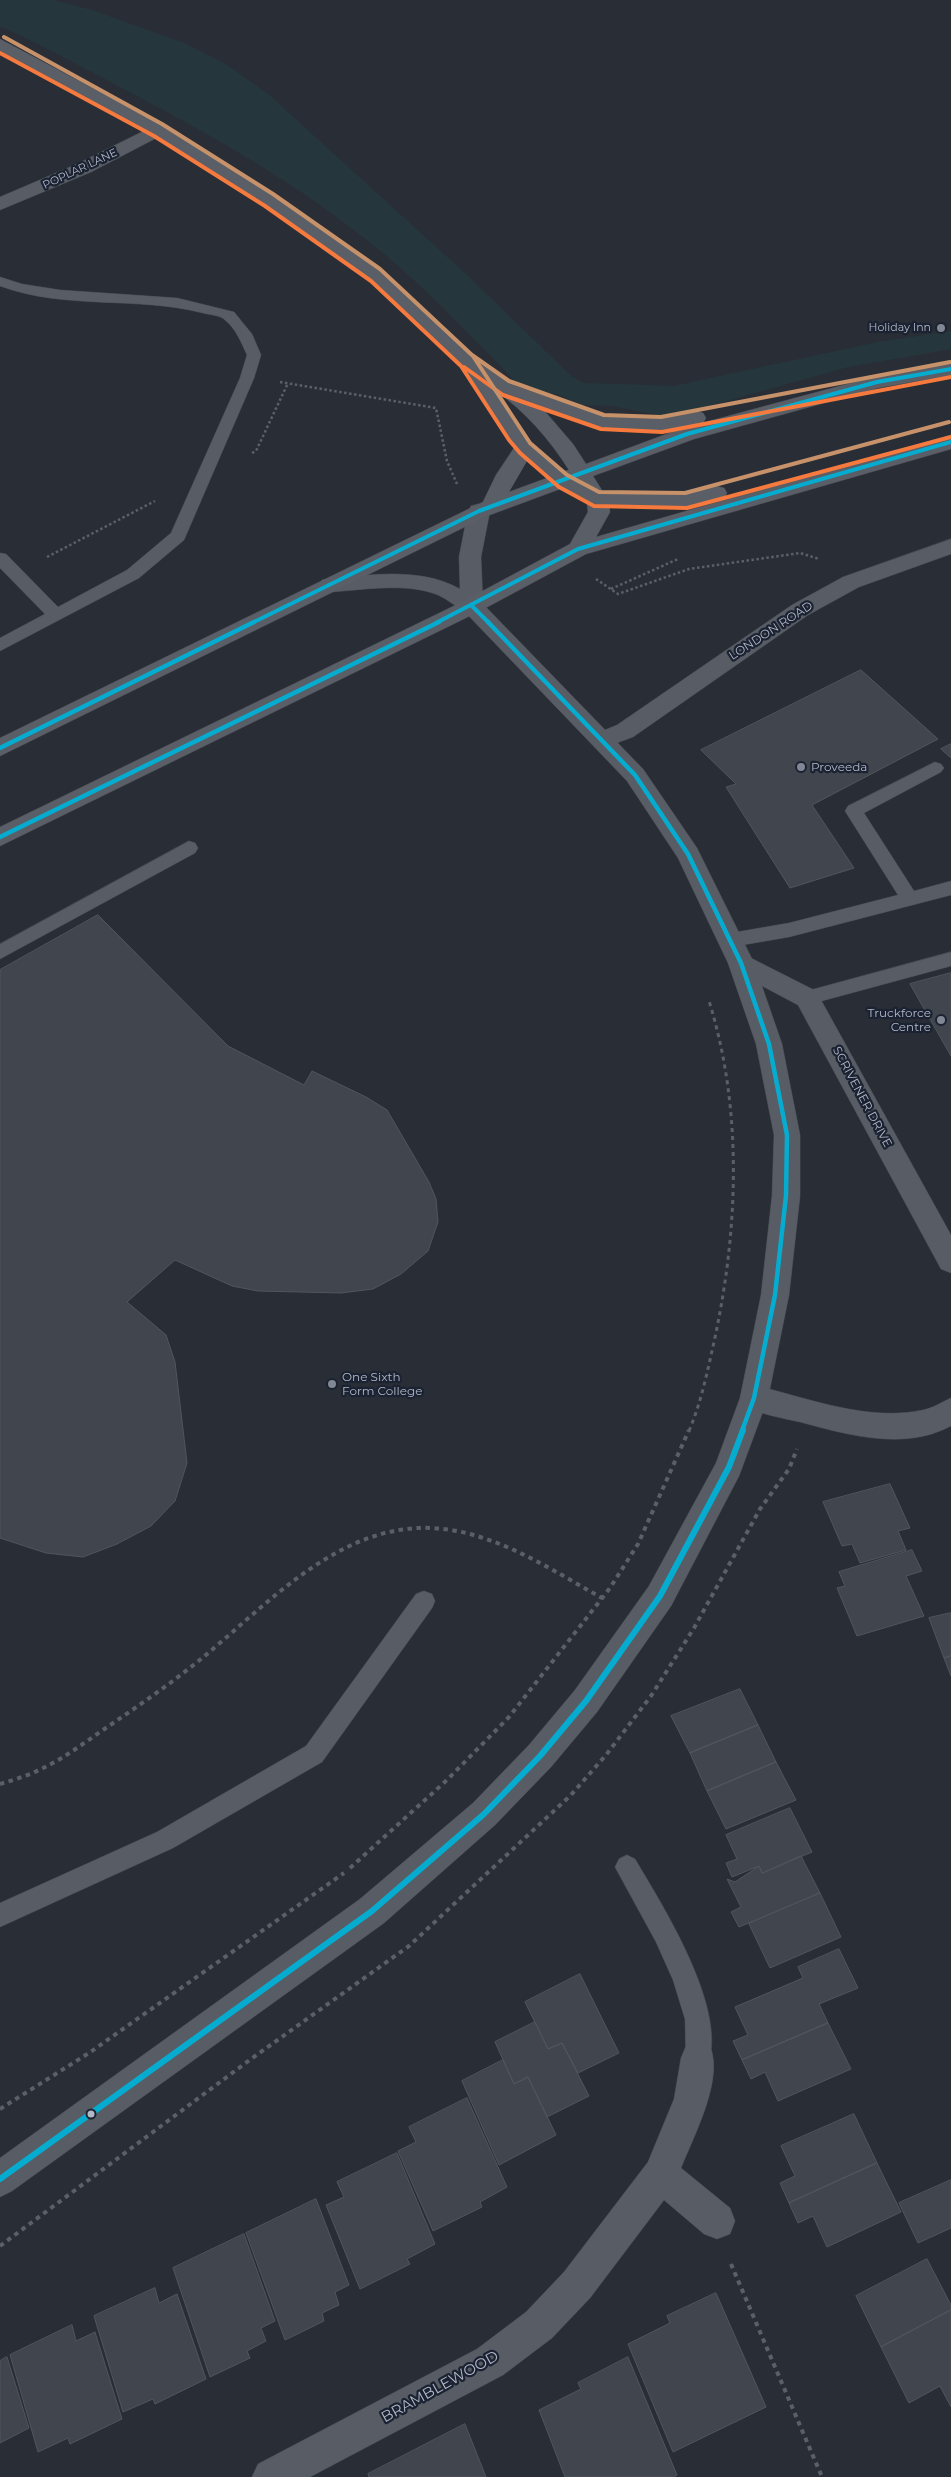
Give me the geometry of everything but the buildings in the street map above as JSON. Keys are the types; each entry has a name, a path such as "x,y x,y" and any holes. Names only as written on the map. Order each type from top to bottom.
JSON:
{"main road":[{"path":"0,44 158,130 270,200 376,275 467,361 506,388 534,412 583,473 597,500 599,512 578,549"},
{"path":"467,361 515,436 525,448 563,481 597,500 686,501 951,429"},
{"path":"506,388 603,422 662,424 951,369"},
{"path":"0,748 485,509 687,434 874,383"},
{"path":"0,837 472,606 578,549 951,442"},
{"path":"485,509 525,448"}],"street":[{"name":"POPLAR LANE","path":"0,204 84,168 158,130"},
{"path":"472,606 470,557 485,509"},
{"name":"LONDON ROAD","path":"604,740 625,731 800,610 851,582 951,546"},
{"path":"0,2179 372,1911 484,1814 540,1756 586,1701 660,1596 729,1466 754,1398 775,1295 786,1196 786,1135 769,1044 736,952 688,854 635,775 604,740 472,606 445,590 419,584 398,582 330,584"},
{"path":"736,952 807,998"},
{"name":"SCRIVENER DRIVE","path":"807,998 950,1258"},
{"path":"754,1398 871,1425 901,1426 930,1422 951,1412"},
{"name":"BRAMBLEWOOD","path":"271,2477 490,2362 539,2325 577,2285 620,2232 661,2174 691,2099 698,2058"},
{"path":"661,2174 717,2221"}],"lane":[{"path":"0,281 19,288 60,294 177,302 229,315 245,334 254,355 247,378 178,536 133,574 0,645"},
{"path":"0,558 56,615"},
{"path":"909,898 854,811 935,768"},
{"path":"0,952 189,848"},
{"path":"736,952 790,930 951,888"},
{"path":"807,998 951,959"},
{"path":"0,1914 165,1840 314,1754 424,1601"},
{"path":"627,1867 665,1933 685,1978 697,2019 698,2058"}],"path":[{"path":"247,378 436,408 450,469"},
{"path":"618,594 689,569 800,553 814,556 851,582"},
{"path":"0,2109 88,2053 345,1873 447,1780 509,1717 602,1598 638,1544 699,1408 719,1320 729,1260 732,1205 730,1111 717,1027 709,1000"},
{"path":"0,1784 46,1768 201,1659 288,1585 350,1547 379,1534 430,1528 480,1536 511,1547 602,1598"},
{"path":"717,2221 733,2270 822,2477"}],"shaded area":[{"path":"0,0 53,0 92,10 184,43 227,65 268,94 468,276 571,376 584,383 674,386 878,342 951,331 951,349 848,367 669,417 613,406 582,405 557,394 531,397 407,274 363,237 309,197 194,127 68,59 0,26"}],"transit line":[{"path":"4,37 162,124 273,194 380,269 473,356 530,443 567,475 599,492 685,493 949,422"},
{"path":"0,53 154,136 265,206 371,281 461,366 509,440 520,453 559,487 594,506 687,508 951,437"},
{"path":"472,355 509,381 604,415 661,417 950,362"},
{"path":"464,367 503,395 601,429 662,432 951,377"},
{"path":"0,748 479,511 687,434 877,382 951,369"},
{"path":"0,837 472,606 578,549 951,442"},
{"path":"0,2179 372,1911 484,1814 540,1756 586,1701 660,1596 729,1467 754,1398 775,1295 786,1196 787,1135 769,1044 741,963 688,854 635,775 472,606"}],"place":[{"name":"Holiday Inn","path":"941,328"},
{"name":"Proveeda","path":"801,767"},
{"name":"Truckforce Centre","path":"941,1020"},
{"name":"One Sixth Form College","path":"332,1384"}]}
